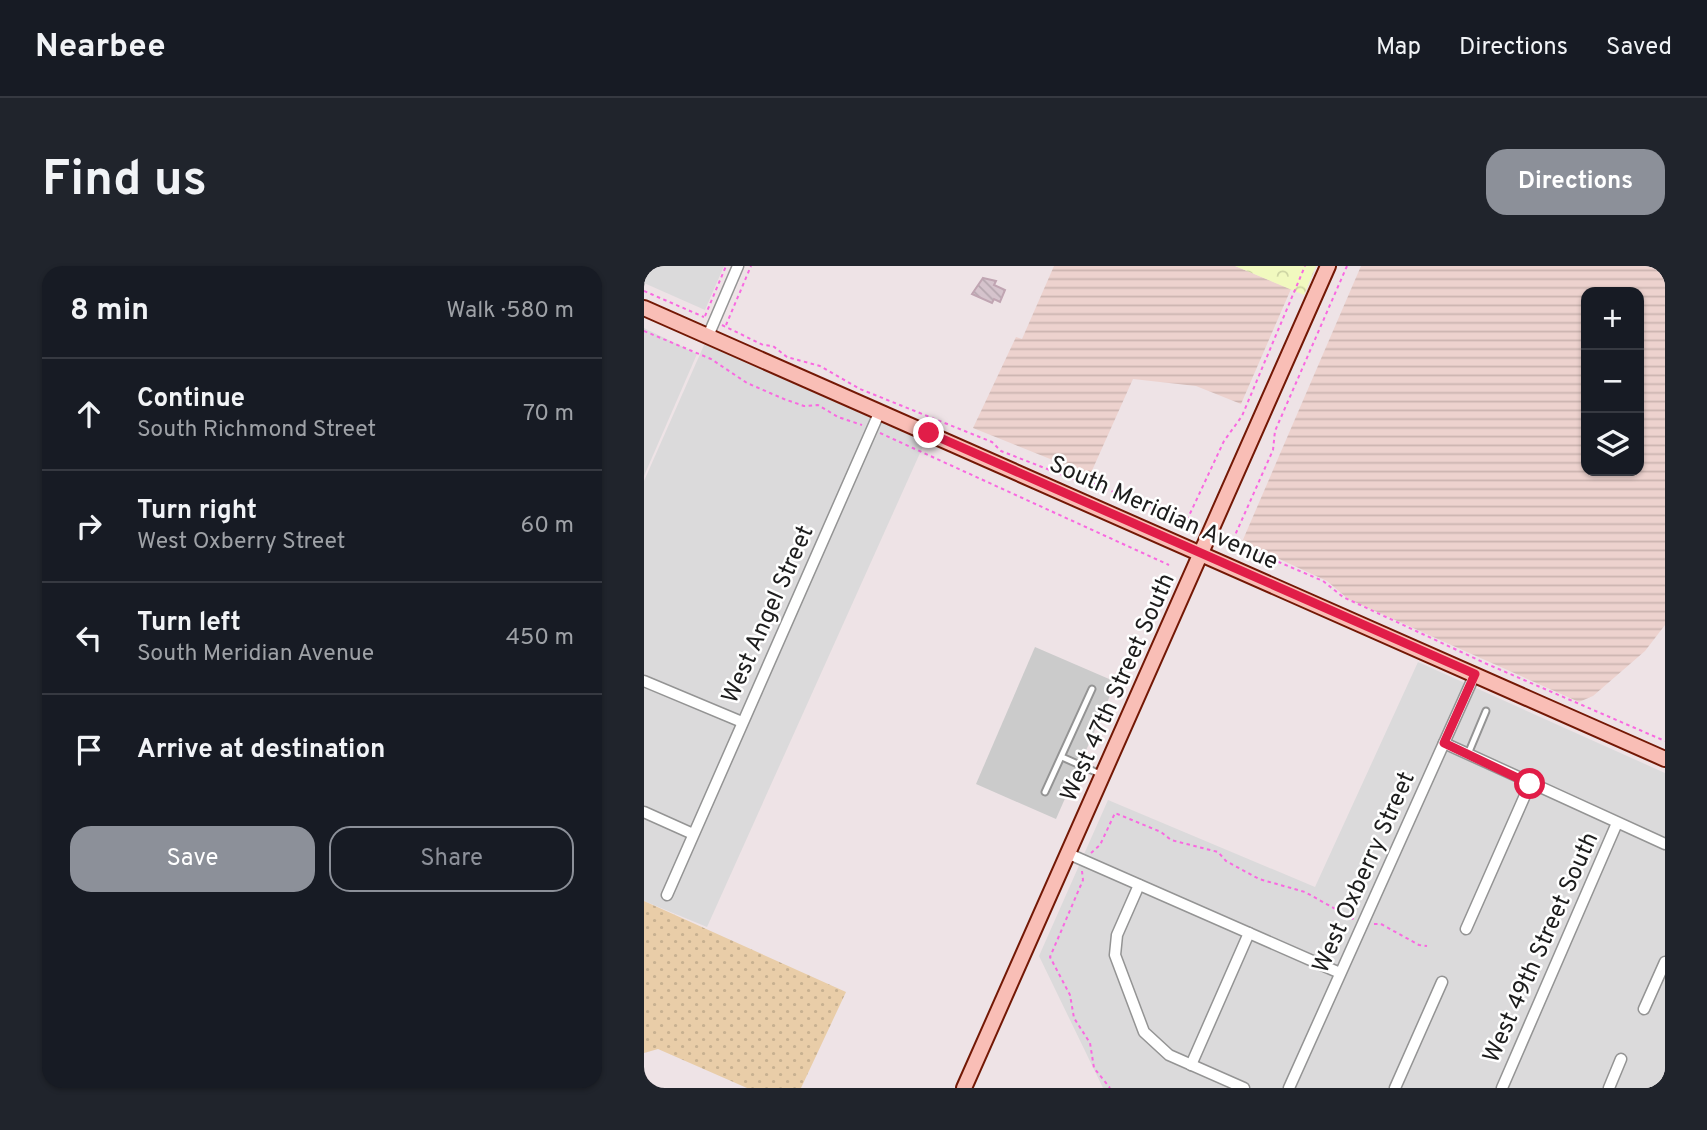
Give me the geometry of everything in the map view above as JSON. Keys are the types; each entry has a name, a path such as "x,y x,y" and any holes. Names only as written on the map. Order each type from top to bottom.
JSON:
{"main road":[{"name":"West 47th Street South","path":"964,1088 1328,266"},
{"name":"South Meridian Avenue","path":"644,308 1665,758"}],"street":[{"path":"708,336 709,319 738,266"},
{"name":"West Angel Street","path":"667,895 880,411"},
{"name":"West Oxberry Street","path":"1289,1088 1475,674"},
{"path":"644,681 742,722"},
{"path":"1444,743 1665,844"},
{"path":"1466,929 1530,784"},
{"path":"644,812 693,834"},
{"name":"West 49th Street South","path":"1502,1088 1617,823"},
{"path":"1069,854 1340,973"},
{"path":"1139,885 1115,945 1117,965 1136,1014 1151,1041 1169,1055 1244,1088"},
{"path":"1191,1065 1249,933"},
{"path":"1644,1009 1665,962"},
{"path":"1395,1088 1442,982"},
{"path":"1609,1088 1621,1059"}],"lane":[{"path":"1045,792 1092,689"},
{"path":"1468,754 1486,711"},
{"path":"1062,757 1103,775"}],"path":[{"path":"709,319 726,266"},
{"path":"725,326 751,266"},
{"path":"644,291 763,345 773,346 787,357 820,366 860,389 992,442 1001,451 1078,481 1088,481 1187,522 1224,441 1242,416 1305,266"},
{"path":"1346,266 1275,430 1273,450 1232,542 1323,581 1343,597 1487,664 1665,741"},
{"path":"644,331 710,359 747,383 784,399 804,405 818,405 838,417 1169,565"}],"shaded area":[{"path":"644,266 724,266 705,310 644,283"},
{"path":"1054,266 1235,266 1291,289 1241,404 1196,386 1133,379 1090,475 973,428 1016,337 1022,339"},
{"path":"1361,266 1665,266 1665,625 1645,651 1593,696 1579,702 1348,599 1327,581 1242,542"},
{"path":"644,328 697,354 644,476"},
{"path":"708,336 929,433 707,927 644,901 644,481"},
{"path":"1035,647 1116,682 1056,819 976,784"},
{"path":"1418,662 1665,773 1665,1088 1103,1088 1039,956 1108,800 1315,887"},
{"path":"644,901 846,992 801,1088 747,1088 658,1049 644,1053"}],"green space":[{"path":"1235,266 1316,266 1304,295"}],"building":[{"path":"983,278 996,281 994,285 1005,290 1000,302 994,299 992,303 972,294"}],"route":[{"path":"929,433 1475,674 1444,743 1530,784"}]}
